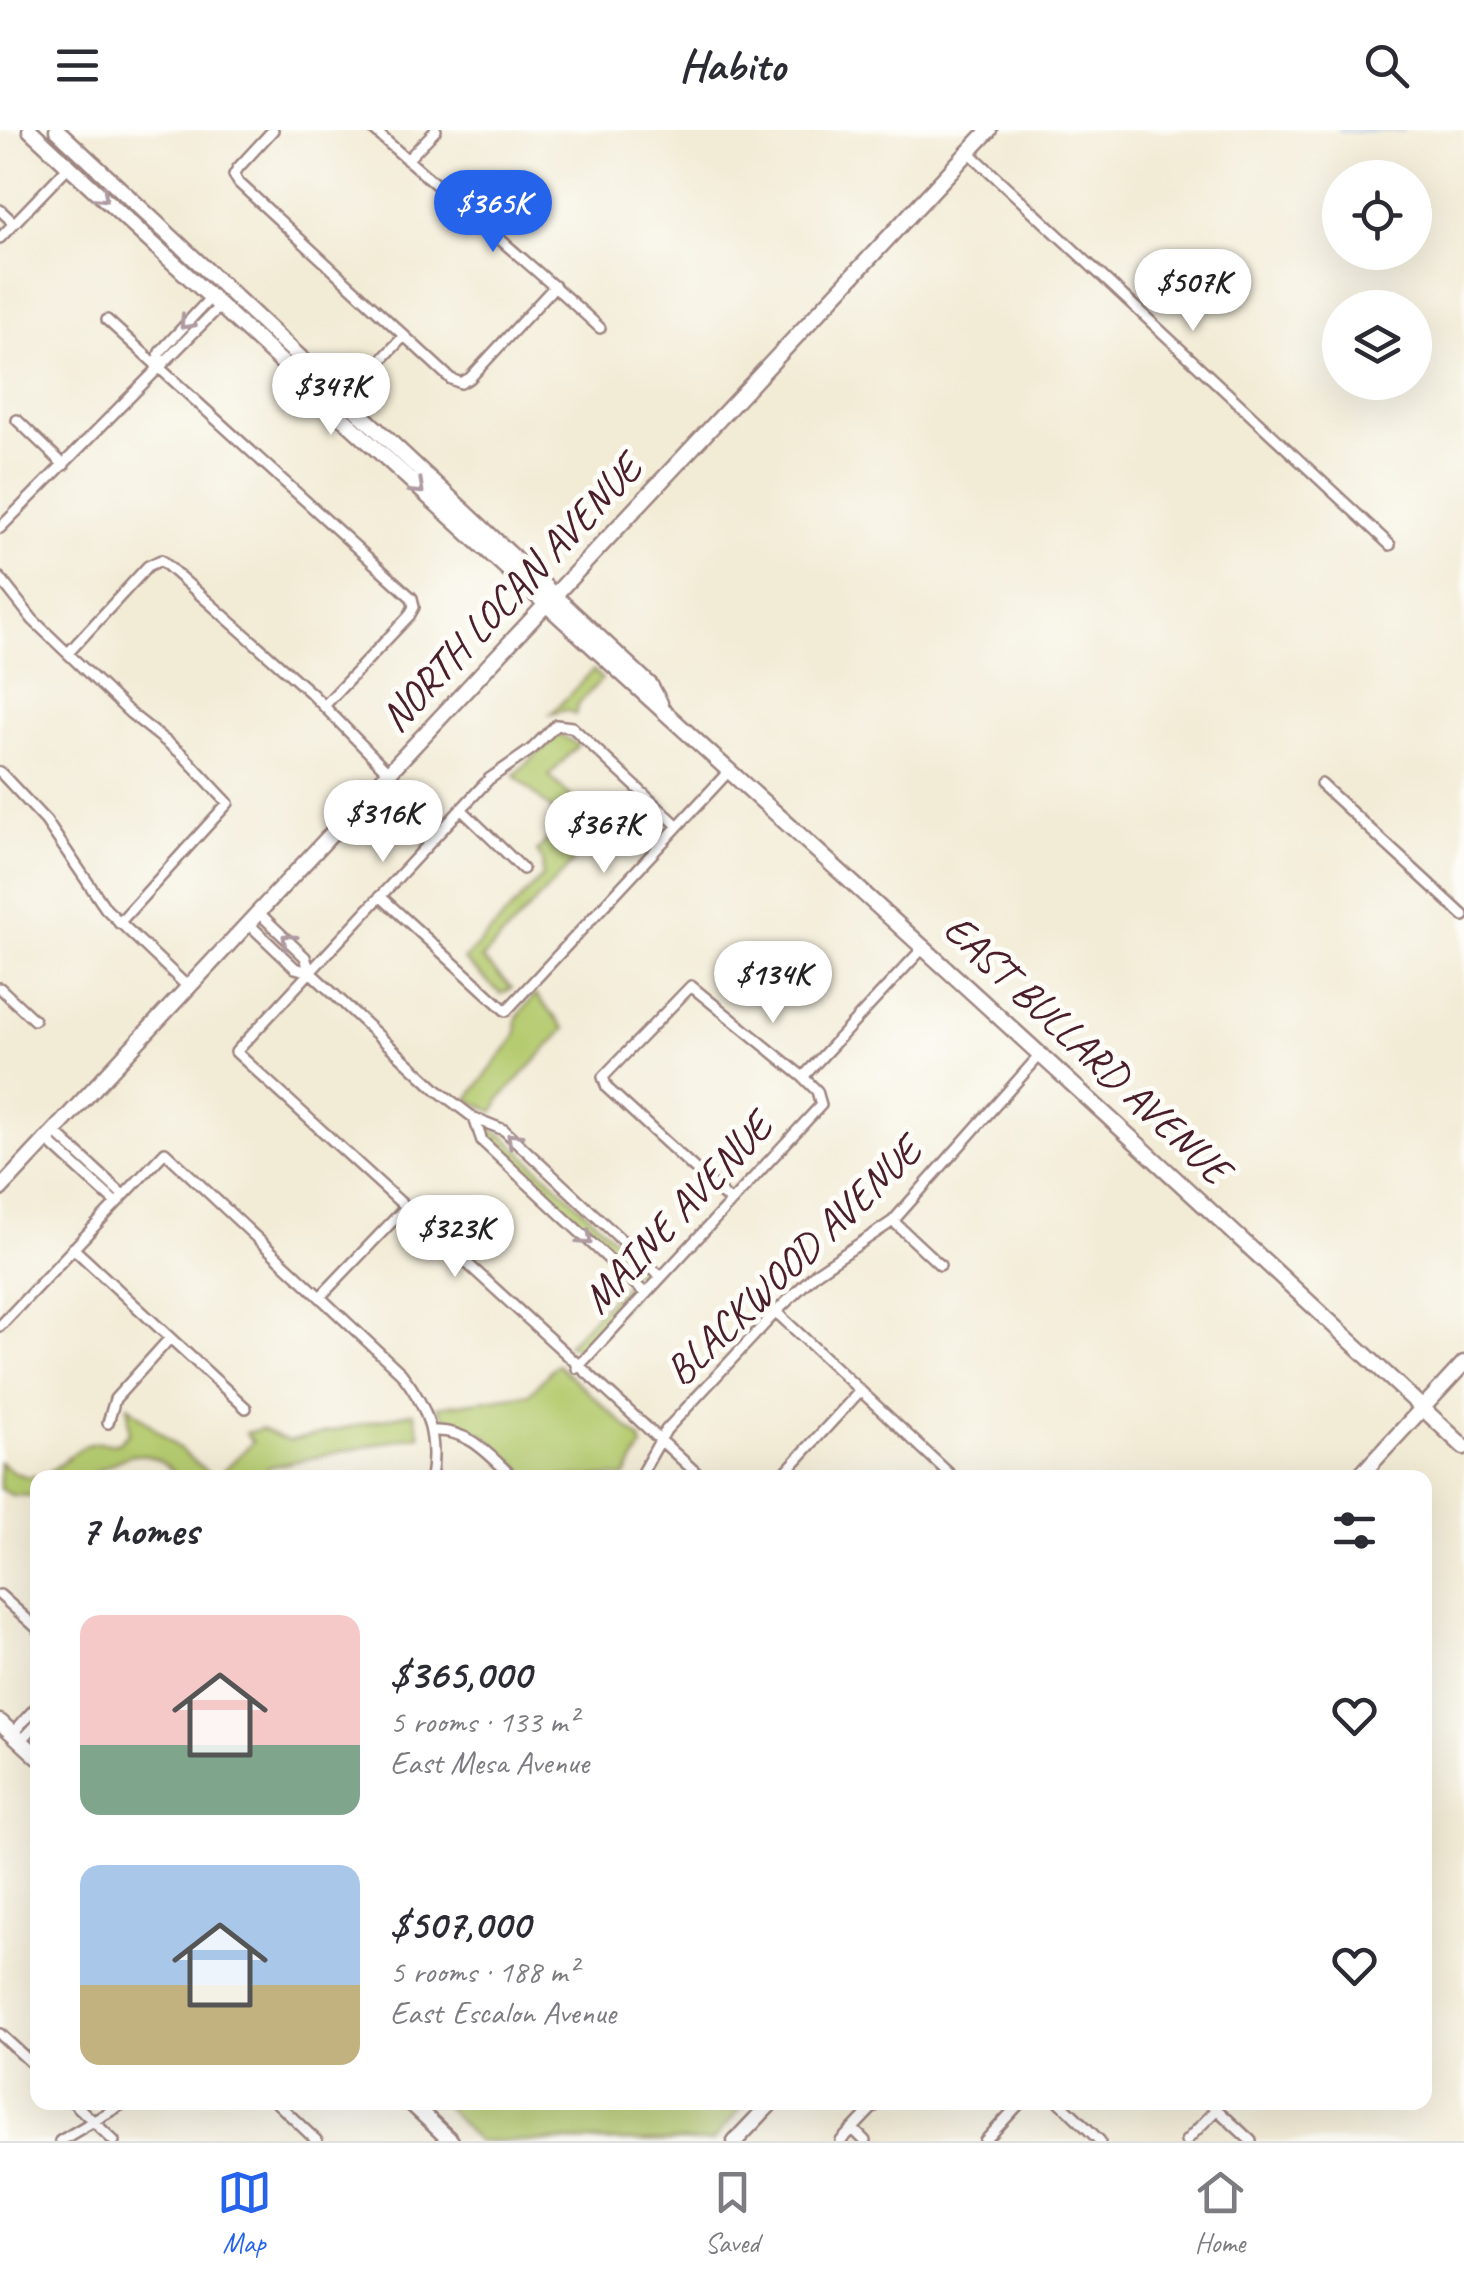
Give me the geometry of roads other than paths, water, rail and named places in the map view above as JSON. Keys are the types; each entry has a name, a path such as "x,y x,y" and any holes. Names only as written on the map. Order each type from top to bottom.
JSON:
{"main road":[{"name":"EAST BULLARD AVENUE","path":"30,130 552,602"},
{"name":"EAST BULLARD AVENUE","path":"57,130 346,398 643,696 660,704 732,768 1464,1447"},
{"name":"NORTH LOCAN AVENUE","path":"0,1189 989,130"},
{"path":"1365,1470 1464,1363"},
{"path":"0,1722 30,1750"},
{"path":"424,2110 452,2141"},
{"path":"736,2141 765,2110"}],"street":[{"path":"272,130 234,175 404,336 460,383 470,378 555,286"},
{"path":"374,130 600,328"},
{"path":"408,160 436,130"},
{"path":"969,152 1390,545"},
{"path":"0,238 69,166"},
{"path":"0,210 14,223"},
{"path":"0,528 156,366 160,352 228,288"},
{"path":"107,320 412,598 414,608 324,706"},
{"path":"346,398 404,336"},
{"path":"16,420 64,465"},
{"path":"69,652 148,566 162,560 324,706 390,774"},
{"path":"0,578 19,606 130,714 182,754 228,803 120,923"},
{"path":"678,826 572,727 562,723 489,779 236,1052 577,1368 694,1470"},
{"path":"380,896 506,1011 732,768"},
{"path":"3,780 46,821 120,923 190,989"},
{"path":"1322,784 1464,916"},
{"path":"461,810 523,869"},
{"path":"254,919 295,968 310,972 437,1090 474,1118 504,1130 661,1278"},
{"name":"MAINE AVENUE","path":"577,1368 821,1100 802,1077 925,946"},
{"path":"730,1202 607,1088 602,1077 691,986 802,1077"},
{"path":"0,988 34,1020"},
{"name":"BLACKWOOD AVENUE","path":"643,1470 661,1438 776,1312 816,1273 893,1221 1042,1054"},
{"path":"474,1118 482,1141 646,1294"},
{"path":"51,1136 119,1199"},
{"path":"0,1326 164,1152 401,1373 423,1404 433,1432 431,1470"},
{"path":"321,1296 405,1208"},
{"path":"893,1221 940,1265"},
{"path":"72,1248 246,1408"},
{"path":"776,1312 946,1469"},
{"path":"108,1422 115,1399 170,1338"},
{"path":"787,1470 860,1391"},
{"path":"433,1432 453,1432 470,1439 505,1470"},
{"path":"0,1595 30,1623"},
{"path":"16,1738 30,1717"},
{"path":"16,1738 30,1728"},
{"path":"0,2034 30,2062"},
{"path":"81,2110 114,2141"},
{"path":"60,2141 113,2110"},
{"path":"284,2110 317,2141"},
{"path":"842,2141 870,2110"},
{"path":"985,2141 1014,2110"},
{"path":"1068,2110 1100,2141"},
{"path":"1186,2141 1210,2110"},
{"path":"1217,2110 1251,2141"},
{"path":"852,2129 865,2141"}],"waterway":[{"path":"1340,130 1403,130"}]}
